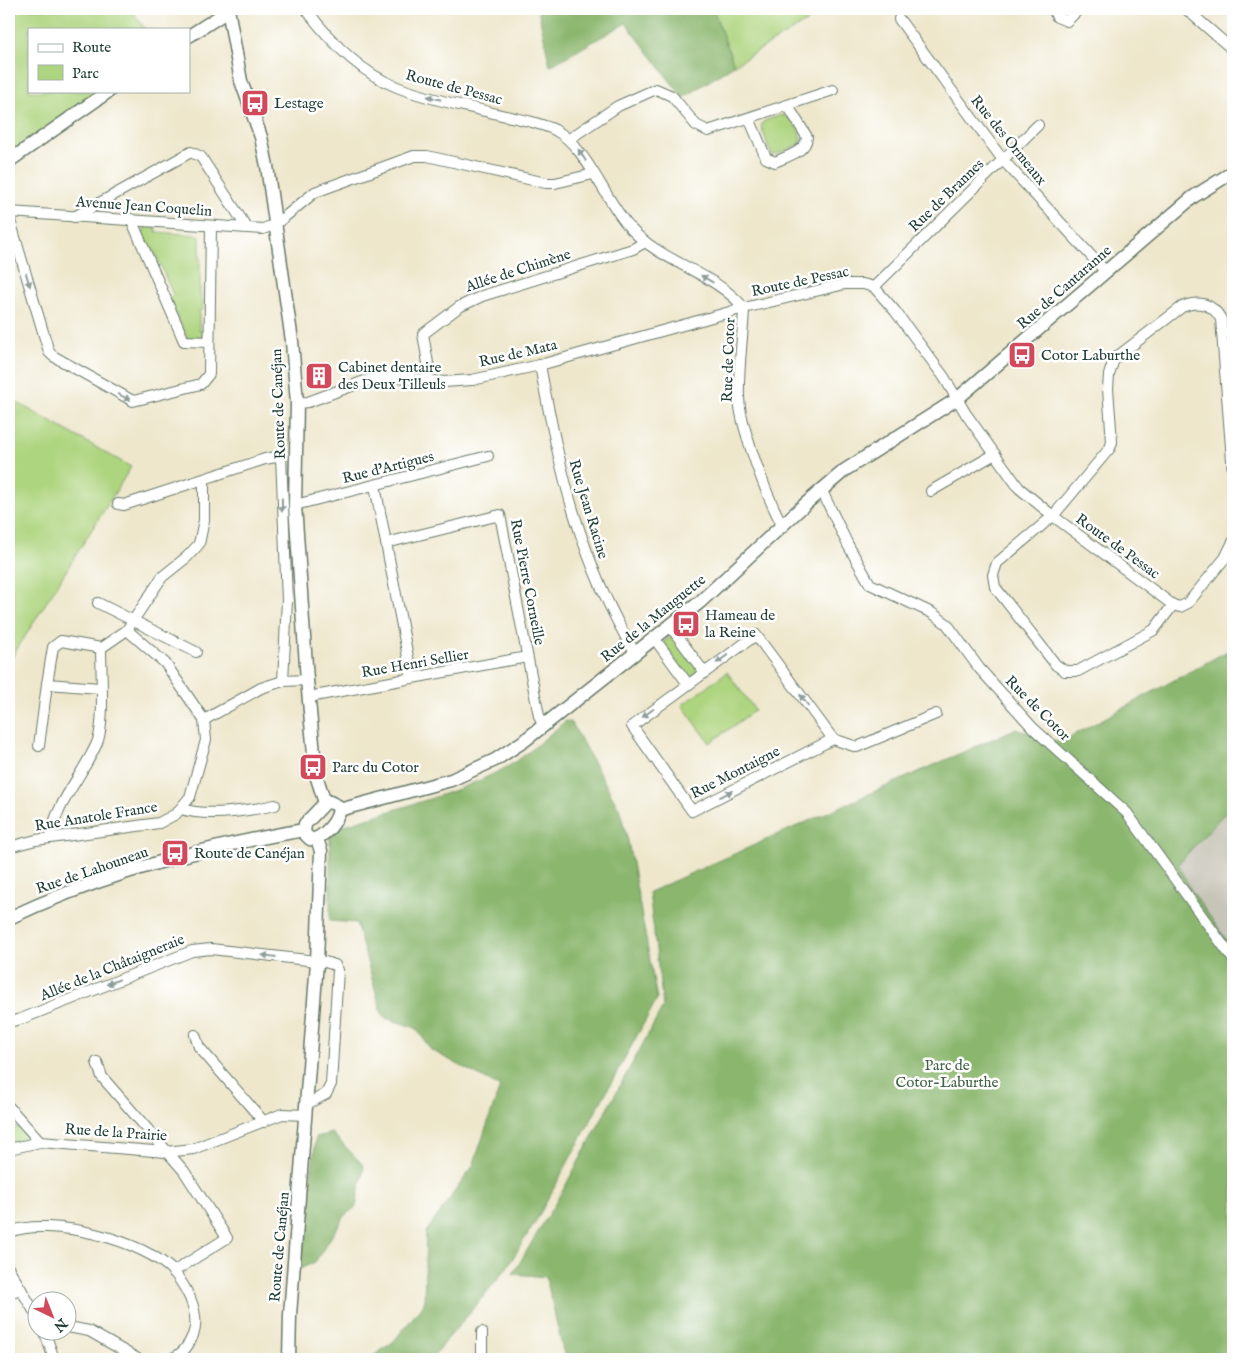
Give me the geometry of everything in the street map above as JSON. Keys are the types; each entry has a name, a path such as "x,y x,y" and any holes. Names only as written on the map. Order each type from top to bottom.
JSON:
{"street":[{"path":"190,35 230,9"},
{"name":"Route de Canéjan","path":"230,9 241,82 261,136 276,224 292,341 297,403 295,505 307,680 316,775 326,803"},
{"name":"Route de Pessac","path":"306,9 326,32 363,68 380,79 417,94 542,125 569,139 582,154 592,174 631,229 645,242 732,294 744,308 845,284 854,283 874,287 912,334 1019,488 1176,606"},
{"path":"1053,9 1057,17 1067,21 1079,9"},
{"path":"1186,9 1233,50"},
{"name":"Rue des Ormeaux","path":"899,19 1003,160 1106,272"},
{"path":"569,139 618,106 656,89 672,96 701,130 708,131 833,90"},
{"path":"9,161 108,92"},
{"path":"749,118 766,158 775,162 804,148 807,142 807,137 788,106"},
{"name":"Rue de Brannes","path":"874,287 1038,125"},
{"path":"74,217 191,152 201,157 247,228"},
{"path":"276,224 315,192 414,156 427,156 546,183 555,183 592,174"},
{"name":"Rue de Cantaranne","path":"957,399 1193,197 1233,172"},
{"name":"Rue de Cantaranne","path":"1168,219 1233,178"},
{"name":"Avenue Jean Coquelin","path":"9,212 263,229 276,224"},
{"path":"9,217 49,352 133,401 201,384 206,381 208,374 211,226"},
{"path":"131,219 184,342 209,342"},
{"name":"Allée de Chimène","path":"427,379 429,369 423,334 459,307 488,294 633,249 645,242"},
{"path":"1233,473 1221,319 1209,306 1191,303 1182,307 1114,360 1108,382 1112,442 1110,448 1054,516 996,563 993,579 999,593 1058,667 1065,671 1075,672 1154,630 1176,606 1188,603 1225,558 1233,542"},
{"name":"Rue de Mata","path":"297,403 308,402 365,381 382,378 427,379 444,382 472,380 540,364 744,308"},
{"name":"Rue de Cotor","path":"744,308 739,397 742,414 771,499 783,526"},
{"name":"Rue Jean Racine","path":"540,364 553,436 574,517 595,576 635,653"},
{"name":"Rue de la Mauguette","path":"340,810 465,774 495,760 543,726 720,585 821,489 860,459 957,399"},
{"path":"931,491 994,454"},
{"path":"118,504 124,505 265,459 281,456 287,600 283,681"},
{"name":"Rue d'Artigues","path":"295,505 488,456"},
{"path":"39,746 53,647 61,641 101,648 127,630 162,577 187,557 199,544 204,520 204,480"},
{"path":"375,486 412,678"},
{"name":"Rue de Cotor","path":"821,489 848,545 870,584 936,615 947,624 979,668 1033,728 1128,814 1233,959"},
{"name":"Rue Pierre Corneille","path":"386,543 500,515 527,657 543,726"},
{"path":"98,602 196,652"},
{"path":"670,626 704,672"},
{"path":"127,630 166,663 204,720 261,688 283,681 307,680"},
{"name":"Rue Montaigne","path":"756,635 833,739 692,811 632,726 756,635"},
{"path":"654,638 688,684"},
{"path":"50,838 56,815 80,776 98,741 101,648"},
{"name":"Rue Henri Sellier","path":"309,697 527,657"},
{"path":"47,684 100,688"},
{"path":"833,739 857,747 936,714"},
{"name":"Rue Anatole France","path":"9,847 50,838 159,823 181,809 190,797 206,740 204,720"},
{"path":"332,802 340,810 337,818 317,839 310,839 304,830 306,824 326,803 332,802"},
{"path":"181,809 193,813 256,809 275,805"},
{"name":"Rue de Lahouneau","path":"9,918 58,896 148,867 194,854 304,830"},
{"name":"Route de Canéjan","path":"289,1359 290,1315 318,962 321,851 317,839"},
{"name":"Allée de la Châtaigneraie","path":"9,1022 21,1019 192,951 211,949 318,962"},
{"path":"306,1110 326,1094 331,1084 338,970 334,965 318,962"},
{"path":"195,1035 199,1047 264,1122"},
{"path":"97,1062 102,1076 184,1171 227,1238 173,1272"},
{"path":"9,1107 40,1142"},
{"name":"Rue de la Prairie","path":"9,1148 40,1142 166,1152 193,1149 287,1113 306,1110"},
{"path":"9,1232 43,1228 93,1234 130,1245 159,1261 173,1272 186,1289 196,1321 196,1328 187,1347 171,1359"},
{"path":"9,1269 28,1301"},
{"path":"9,1293 21,1289"},
{"path":"78,1329 89,1331 138,1359"},
{"path":"482,1332 482,1359"},
{"path":"47,1340 54,1359"}],"shaded area":[{"path":"1233,804 1233,949 1190,889 1178,864"}],"green space":[{"path":"9,9 131,9 144,28 28,28 28,92 108,92 9,161"},
{"path":"538,9 713,9 734,65 683,98 626,23 550,66"},
{"path":"713,9 828,9 734,65"},
{"path":"781,115 788,118 795,125 800,134 801,142 774,155 771,154 761,126 764,121"},
{"path":"145,227 156,227 156,232 198,235 200,238 200,293 203,301 203,310 199,311 199,330 205,330 204,336 188,339 168,298 173,295 154,250 147,252 141,237"},
{"path":"9,398 131,467 9,662"},
{"path":"672,637 696,667 697,673 691,677 687,676 664,644 664,641"},
{"name":"Parc de Cotor-Laburthe","path":"1233,648 1233,804 1178,864 1190,889 1233,949 1233,1359 565,1359 546,1277 513,1274 563,1190 663,1007 649,892 1015,729 1061,742"},
{"path":"727,672 755,710 710,743 682,705"},
{"path":"566,721 571,722 619,808 628,841 657,999 537,1219 506,1269 431,1359 369,1359 393,1342 424,1304 426,1232 473,1166 500,1087 431,1050 416,1028 383,1017 356,923 330,921 330,834 336,828 434,797 500,771 518,760"},
{"path":"9,1120 16,1128 23,1126 28,1133 27,1138 9,1144"},
{"path":"332,1133 364,1166 356,1207 346,1214 315,1262 300,1269 316,1137"}],"place":[{"name":"Lestage","path":"255,103"},
{"name":"Cotor Laburthe","path":"1022,355"},
{"name":"Cabinet dentaire des Deux Tilleuls","path":"319,376"},
{"name":"Hameau de la Reine","path":"686,624"},
{"name":"Parc du Cotor","path":"313,767"},
{"name":"Route de Canéjan","path":"175,853"}]}
